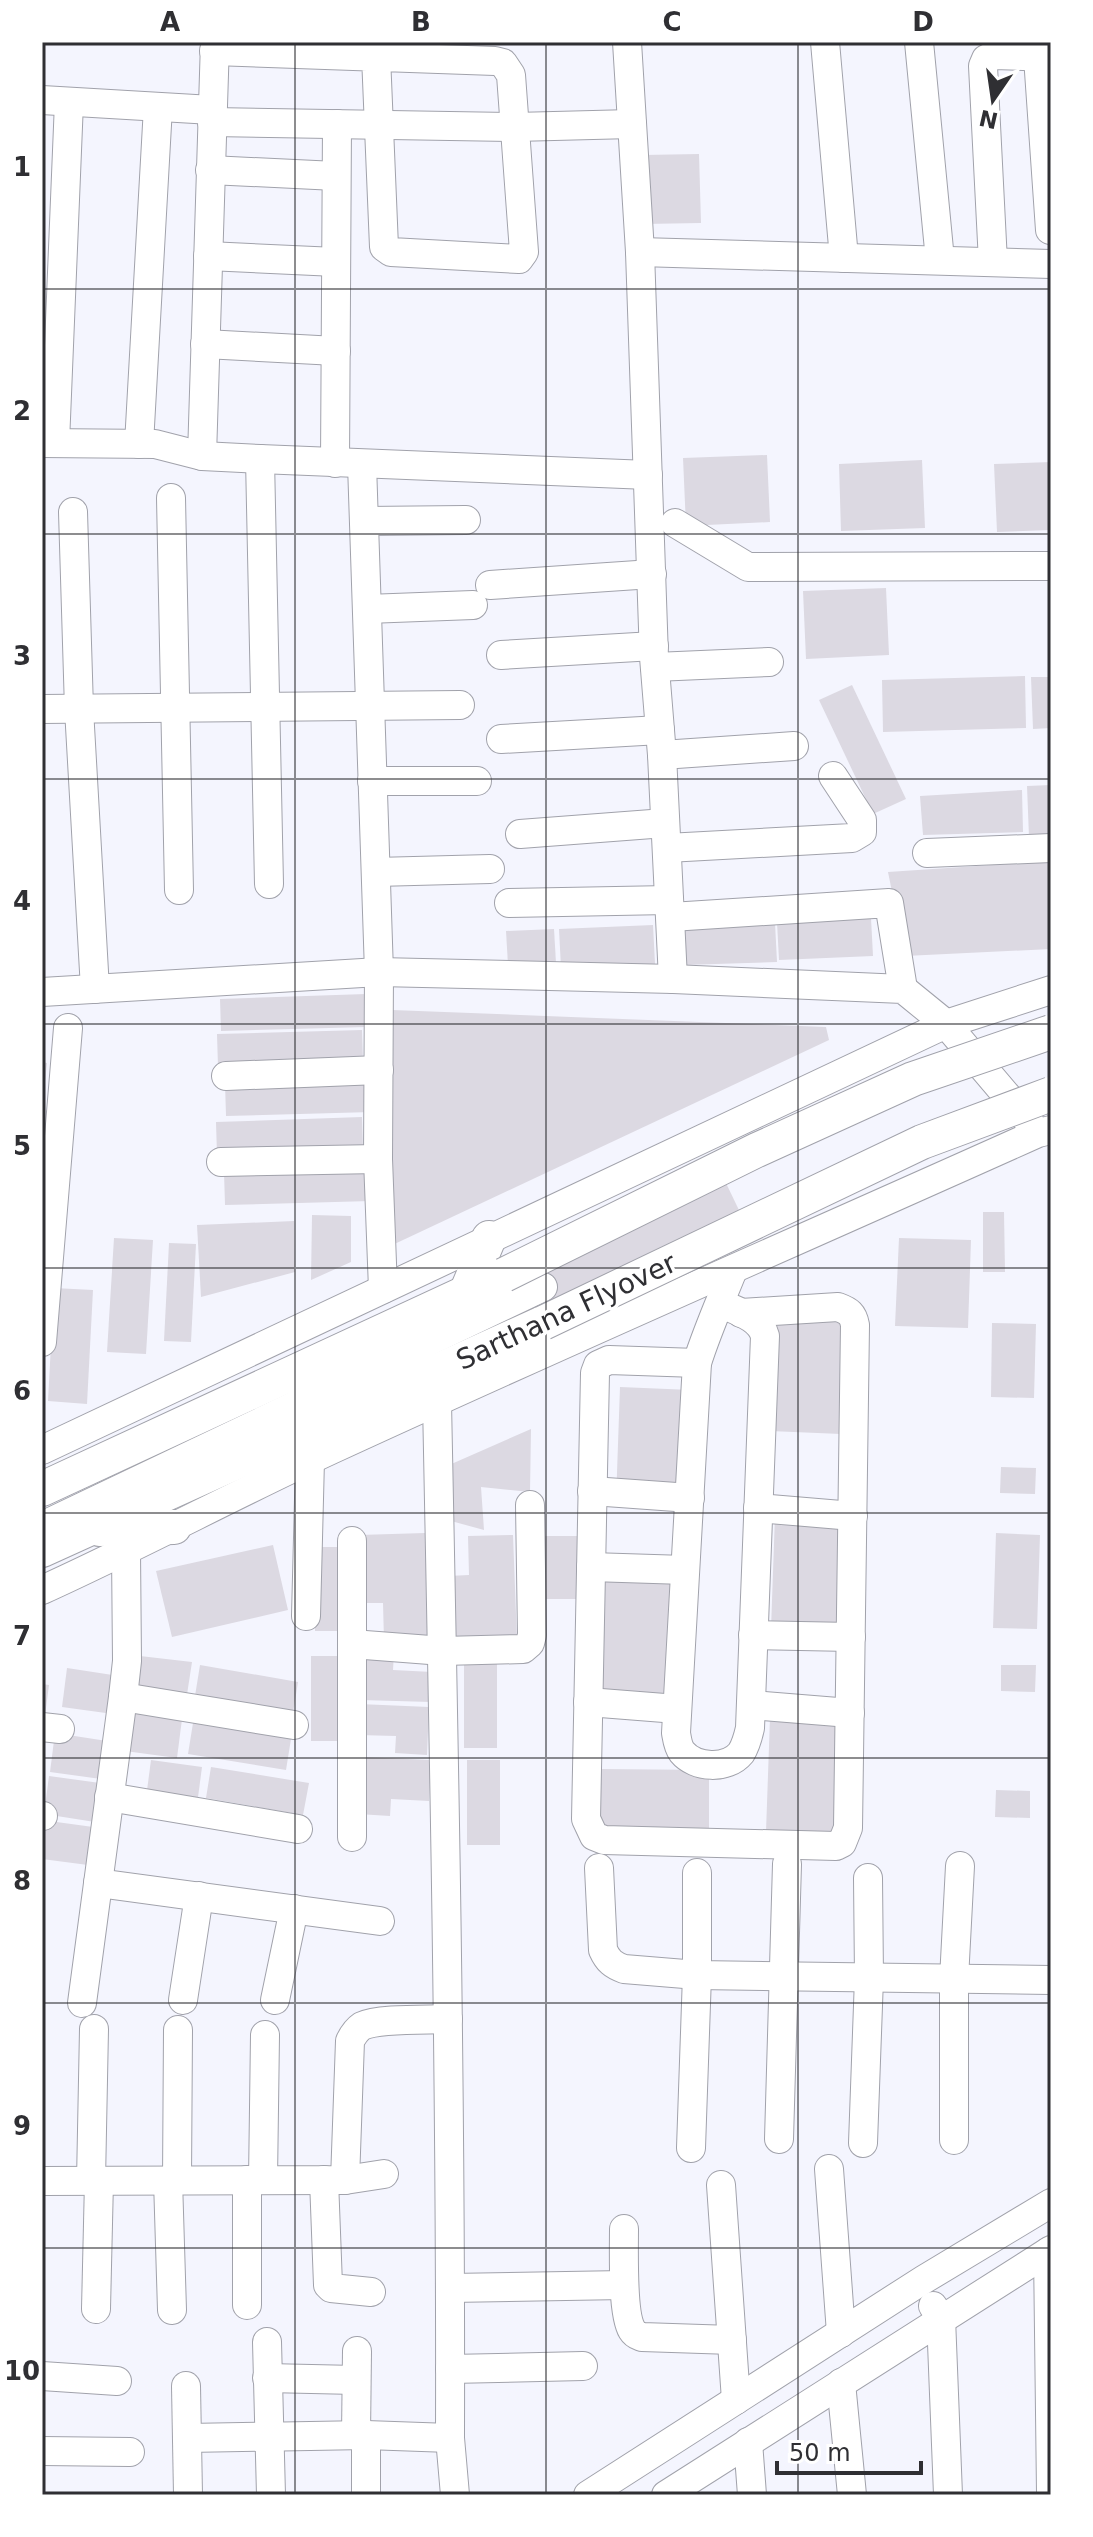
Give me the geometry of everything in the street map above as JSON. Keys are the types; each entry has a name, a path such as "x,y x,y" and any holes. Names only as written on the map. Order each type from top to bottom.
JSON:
{"main road":[{"name":"Sarthana Flyover","path":"42,1489 465,1301 504,1275 743,1157 913,1079 1051,1032"},
{"name":"Sarthana Flyover","path":"42,1550 543,1323 922,1142 1051,1094"},
{"path":"465,1301 489,1238"},
{"path":"82,1530 174,1527"}],"street":[{"path":"627,42 640,252 654,657 673,979"},
{"path":"825,42 844,258"},
{"path":"919,42 940,260"},
{"path":"202,456 214,47 285,48 503,63 511,75 524,252 515,260 386,250 382,244 376,56"},
{"path":"993,262 983,66 986,59 994,55 1045,57 1050,230"},
{"path":"632,124 515,127 337,124 55,101 49,443 155,444 202,456 349,464 648,475"},
{"path":"139,444 158,107"},
{"path":"337,124 336,351 349,464 364,521 379,972 378,1159 383,1289"},
{"path":"210,170 336,176"},
{"path":"640,252 1051,264"},
{"path":"208,256 336,262"},
{"path":"205,344 336,351"},
{"path":"260,459 269,884"},
{"path":"171,498 179,890"},
{"path":"73,512 79,709 95,989"},
{"path":"364,521 466,520"},
{"path":"675,523 748,567 1051,566"},
{"path":"367,609 652,574"},
{"path":"501,655 769,662"},
{"path":"42,709 460,705"},
{"path":"501,739 794,746"},
{"path":"520,834 852,838 862,832 862,820 833,776"},
{"path":"372,781 477,781"},
{"path":"927,853 1051,848"},
{"path":"376,872 490,869"},
{"path":"509,903 670,909 889,903 903,989"},
{"path":"42,992 379,972 673,979 903,989 946,1024 1044,1132 310,1460 126,1552 42,1590"},
{"path":"42,1450 946,1024 1051,990"},
{"path":"42,1342 52,1093 68,1028"},
{"path":"226,1076 379,1070"},
{"path":"221,1162 378,1159"},
{"path":"730,1308 762,1326 765,1336 751,1705 748,1740 739,1755 728,1762 711,1765 693,1761 680,1750 676,1733 677,1709 697,1363 730,1308 733,1270"},
{"path":"42,1507 465,1301 543,1287 42,1526"},
{"path":"499,1309 652,1306"},
{"path":"697,1363 609,1360 598,1365 595,1373 586,1819 594,1836 604,1840 836,1846 842,1843 848,1828 855,1325 853,1316 838,1307 730,1308"},
{"path":"437,1402 448,2019 450,2438 455,2495"},
{"path":"306,1616 310,1460"},
{"path":"592,1491 690,1498"},
{"path":"352,1644 443,1651 523,1649 530,1643 532,1635 530,1505"},
{"path":"758,1508 853,1516"},
{"path":"352,1541 352,1837"},
{"path":"82,2003 123,1697 127,1637 126,1552"},
{"path":"591,1567 685,1570"},
{"path":"753,1635 851,1637"},
{"path":"123,1697 294,1725"},
{"path":"588,1702 677,1709"},
{"path":"751,1705 850,1713"},
{"path":"109,1797 298,1829"},
{"path":"779,2139 787,1864"},
{"path":"954,2140 954,1979 960,1866"},
{"path":"599,1868 603,1950 613,1965 624,1969 697,1975 1051,1980"},
{"path":"691,2148 697,1873"},
{"path":"863,2143 869,1978 868,1878"},
{"path":"98,1883 380,1921"},
{"path":"183,2000 199,1896"},
{"path":"275,2000 294,1909"},
{"path":"371,2292 331,2288 328,2285 334,2180 350,2041 363,2026 376,2023 448,2019"},
{"path":"94,2029 96,2309"},
{"path":"172,2310 172,2180 178,2030"},
{"path":"247,2305 265,2035"},
{"path":"829,2169 841,2333"},
{"path":"42,2181 334,2180 384,2174"},
{"path":"721,2185 736,2400"},
{"path":"588,2495 917,2284 1051,2203"},
{"path":"624,2229 624,2285 634,2334 642,2337 732,2340"},
{"path":"666,2495 1050,2251"},
{"path":"1050,2251 1051,2493"},
{"path":"917,2284 941,2318 948,2495"},
{"path":"450,2288 624,2285"},
{"path":"267,2342 271,2495"},
{"path":"357,2351 356,2380 366,2495"},
{"path":"450,2369 583,2366"},
{"path":"42,2376 117,2381"},
{"path":"267,2378 356,2380"},
{"path":"841,2383 852,2495"},
{"path":"186,2386 188,2495"},
{"path":"187,2438 361,2435 450,2438"},
{"path":"748,2442 752,2495"},
{"path":"42,2451 130,2452"}],"building":[{"path":"699,154 701,223 644,224 643,155"},
{"path":"767,455 770,522 686,526 683,458"},
{"path":"922,460 925,528 841,531 839,464"},
{"path":"1051,462 1051,530 997,532 994,464"},
{"path":"886,588 889,655 806,659 803,591"},
{"path":"1025,676 1026,728 883,732 882,680"},
{"path":"1031,677 1051,677 1051,728 1033,729"},
{"path":"852,685 906,799 873,814 819,700"},
{"path":"1051,785 1051,836 1029,837 1027,786"},
{"path":"1022,790 1023,832 923,835 920,796"},
{"path":"1051,861 1051,949 905,956 888,872"},
{"path":"871,918 873,956 779,960 777,922"},
{"path":"775,923 777,962 683,965 681,927"},
{"path":"653,925 655,964 561,968 559,929"},
{"path":"554,929 556,963 508,965 506,931"},
{"path":"366,994 367,1027 221,1031 220,999"},
{"path":"392,1010 826,1027 829,1040 386,1248"},
{"path":"362,1030 363,1062 218,1067 217,1034"},
{"path":"42,1062 47,1063 44,1090 42,1090"},
{"path":"371,1079 372,1112 226,1116 225,1083"},
{"path":"362,1117 363,1150 217,1155 216,1122"},
{"path":"370,1168 371,1201 225,1205 224,1172"},
{"path":"725,1181 749,1231 380,1402 356,1353"},
{"path":"983,1212 1004,1212 1005,1272 983,1272"},
{"path":"312,1215 351,1216 351,1262 311,1280"},
{"path":"294,1221 295,1272 201,1297 197,1225"},
{"path":"114,1238 153,1240 146,1354 107,1352"},
{"path":"899,1238 971,1240 968,1328 895,1326"},
{"path":"169,1243 196,1244 191,1342 164,1341"},
{"path":"54,1288 93,1290 87,1404 48,1401"},
{"path":"774,1317 845,1320 841,1434 770,1431"},
{"path":"992,1323 1036,1324 1034,1398 991,1397"},
{"path":"620,1387 691,1390 687,1504 616,1501"},
{"path":"531,1429 530,1492 481,1487 484,1530 451,1521 440,1469"},
{"path":"1001,1467 1036,1468 1035,1494 1000,1493"},
{"path":"775,1515 846,1518 842,1632 771,1629"},
{"path":"425,1533 429,1639 384,1641 383,1603 361,1603 359,1535"},
{"path":"996,1533 1040,1535 1037,1629 993,1628"},
{"path":"513,1535 517,1641 450,1644 448,1576 469,1575 468,1536"},
{"path":"540,1536 577,1536 578,1599 541,1599"},
{"path":"273,1545 288,1610 172,1637 156,1571"},
{"path":"315,1547 347,1547 347,1631 315,1631"},
{"path":"600,1579 672,1582 667,1696 596,1693"},
{"path":"363,1652 394,1653 393,1670 432,1672 431,1702 361,1700"},
{"path":"140,1656 192,1662 186,1701 135,1694"},
{"path":"311,1656 343,1656 343,1741 311,1741"},
{"path":"464,1663 497,1664 497,1748 464,1748"},
{"path":"200,1665 298,1682 293,1713 195,1696"},
{"path":"1001,1665 1036,1665 1035,1692 1001,1691"},
{"path":"67,1668 119,1676 113,1714 62,1707"},
{"path":"42,1684 49,1685 44,1723 42,1723"},
{"path":"359,1704 429,1707 427,1755 395,1753 396,1736 358,1735"},
{"path":"131,1712 182,1719 177,1758 125,1751"},
{"path":"770,1718 841,1721 837,1834 766,1832"},
{"path":"193,1723 291,1739 286,1770 188,1754"},
{"path":"55,1733 107,1741 101,1779 50,1772"},
{"path":"361,1757 431,1760 429,1801 391,1799 390,1816 358,1814"},
{"path":"151,1760 202,1767 197,1805 146,1798"},
{"path":"467,1760 500,1760 500,1845 467,1845"},
{"path":"211,1767 309,1783 303,1815 206,1798"},
{"path":"599,1769 709,1770 709,1832 598,1831"},
{"path":"49,1776 100,1783 95,1822 44,1814"},
{"path":"996,1790 1030,1791 1030,1818 995,1817"},
{"path":"42,1820 93,1827 88,1865 42,1859"}]}
